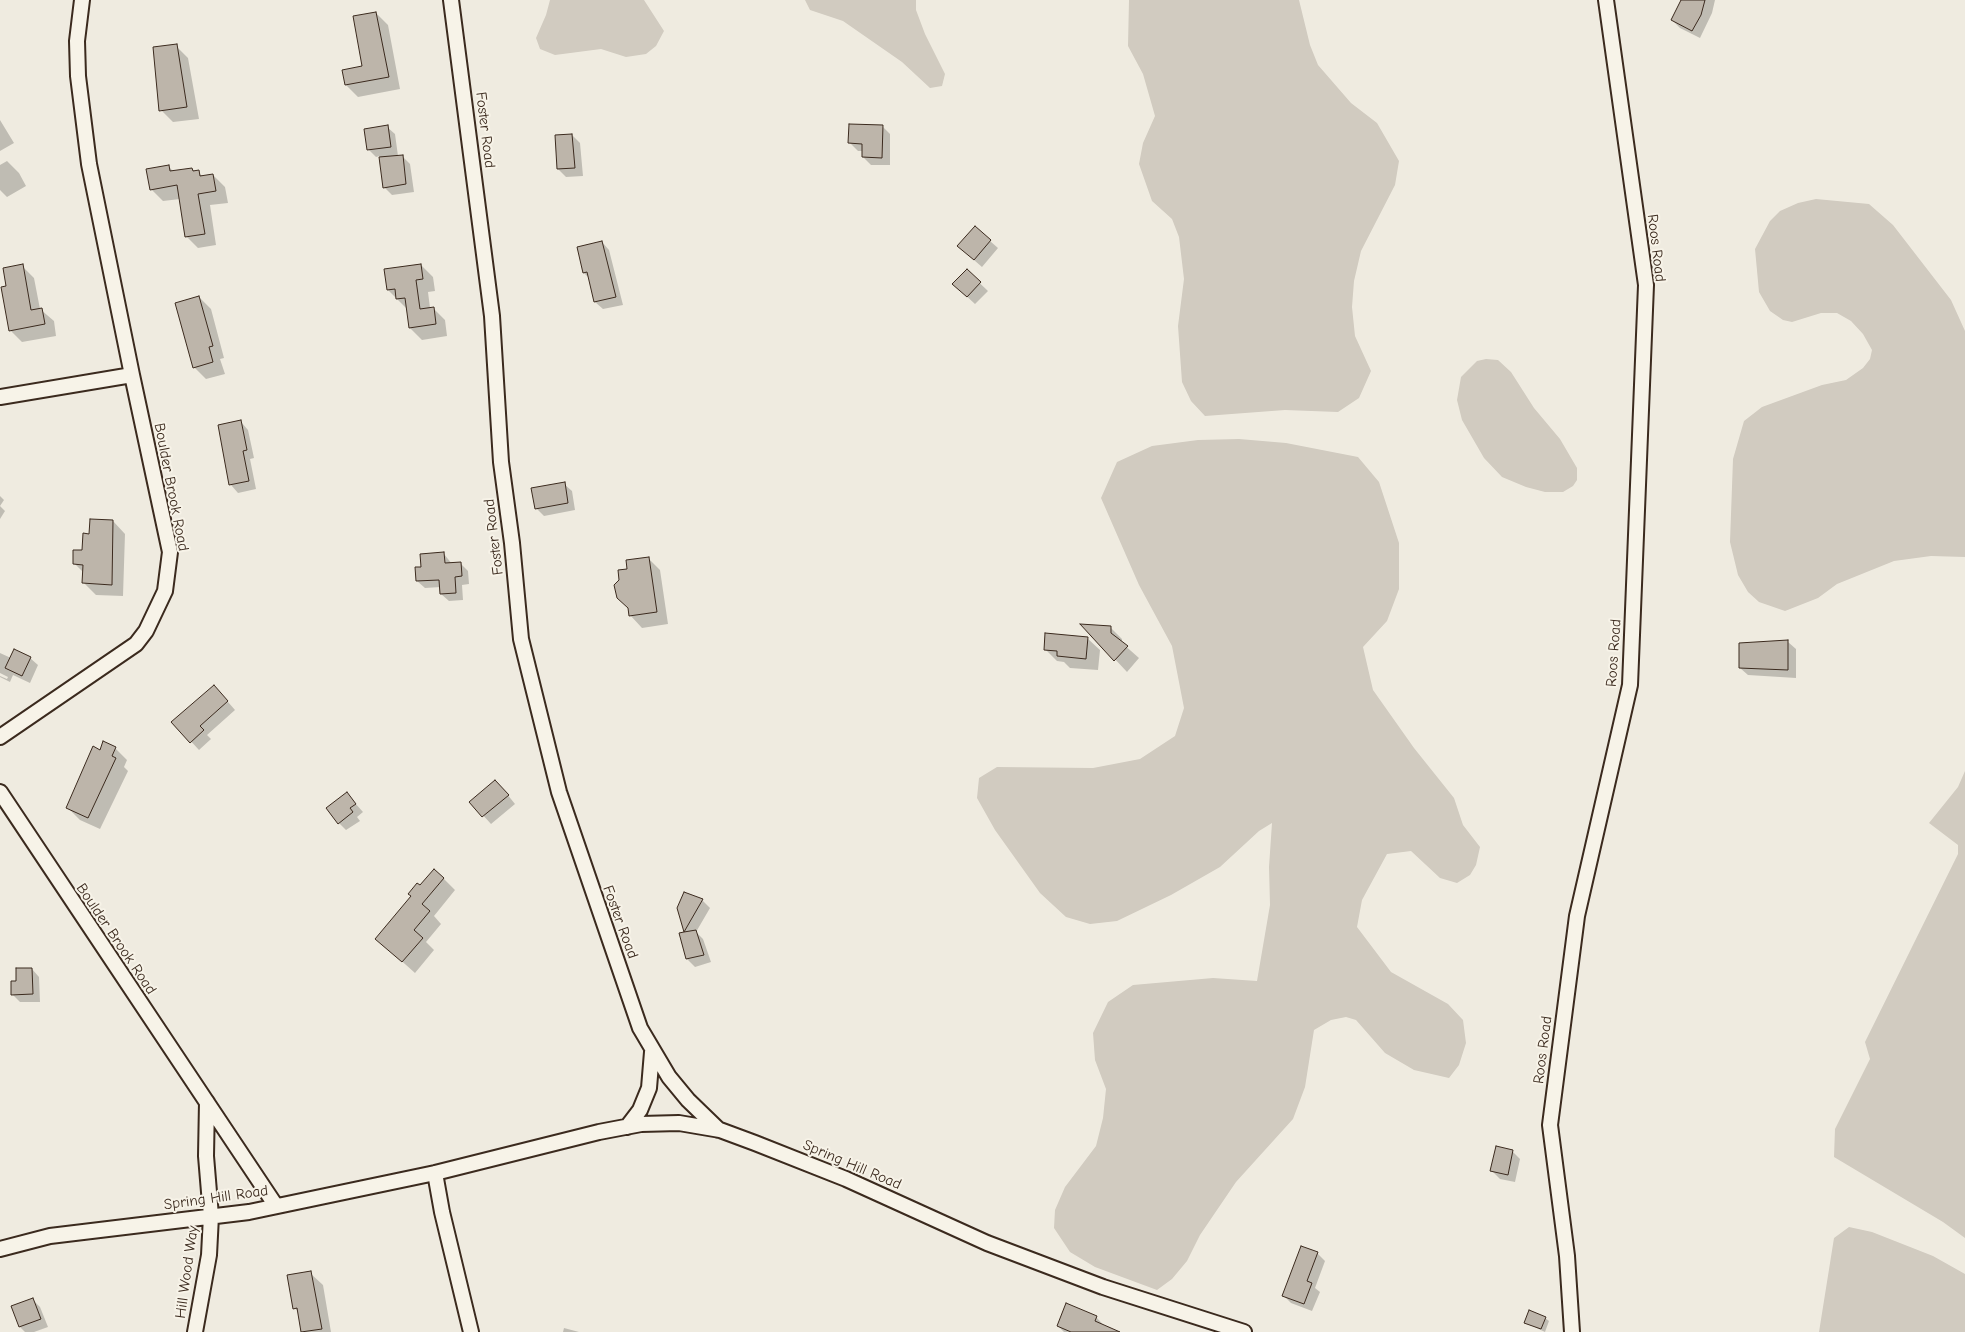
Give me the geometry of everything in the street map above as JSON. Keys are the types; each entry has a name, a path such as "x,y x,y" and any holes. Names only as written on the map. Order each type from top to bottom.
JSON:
{"street":[{"name":"Boulder Brook Road","path":"0,737 136,644 146,631 165,591 170,552 89,164 78,68 77,41 82,0"},
{"name":"Foster Road","path":"451,0 492,316 501,462 512,544 521,639 559,792 640,1028 652,1052 688,1100 720,1130"},
{"name":"Roos Road","path":"1572,1332 1567,1256 1550,1125 1577,916 1630,685 1646,285 1606,0"},
{"path":"0,397 132,375"},
{"name":"Boulder Brook Road","path":"0,792 276,1206"},
{"path":"628,1126 640,1110 649,1088 652,1052"},
{"path":"207,1102 206,1156 212,1216"},
{"name":"Spring Hill Road","path":"0,1249 50,1236 276,1206 435,1173 520,1150 628,1126 679,1122 720,1130 846,1179 987,1243 1103,1287 1244,1332"},
{"path":"435,1173 442,1212 471,1332"},
{"name":"Hill Wood Way","path":"195,1332 210,1255 212,1216"}],"shaded area":[{"path":"550,0 644,0 664,31 656,46 646,54 626,57 601,49 555,55 540,49 536,38"},
{"path":"805,0 916,0 916,10 925,34 945,74 942,86 930,88 902,62 843,21 810,10"},
{"path":"1129,0 1299,0 1310,45 1318,65 1351,103 1377,123 1399,161 1395,185 1361,251 1354,281 1352,307 1355,336 1371,371 1359,398 1338,412 1285,410 1205,416 1191,401 1182,382 1178,326 1184,279 1179,237 1172,219 1152,201 1139,164 1143,143 1155,116 1143,74 1128,46"},
{"path":"1816,199 1869,204 1893,225 1951,300 1965,331 1965,557 1931,556 1894,561 1837,584 1818,598 1785,611 1759,602 1748,592 1738,575 1730,542 1733,459 1744,421 1762,407 1822,385 1846,380 1863,368 1870,359 1872,350 1863,334 1851,321 1837,313 1821,313 1792,322 1783,320 1770,311 1759,292 1755,249 1770,221 1780,211 1798,203"},
{"path":"1486,359 1498,360 1511,372 1534,408 1560,439 1577,468 1577,480 1573,486 1563,492 1545,492 1526,487 1502,477 1484,458 1462,420 1457,400 1461,377 1477,361"},
{"path":"1239,439 1286,443 1358,457 1379,482 1399,543 1399,589 1387,621 1363,647 1373,690 1414,748 1454,798 1463,825 1480,847 1476,865 1470,875 1457,883 1440,878 1411,851 1387,854 1362,900 1357,927 1391,972 1448,1004 1463,1020 1466,1043 1459,1065 1449,1078 1414,1070 1385,1053 1356,1020 1346,1017 1331,1020 1314,1030 1305,1087 1293,1119 1236,1182 1200,1235 1187,1261 1172,1279 1157,1290 1095,1267 1070,1252 1054,1228 1055,1210 1065,1187 1096,1146 1103,1118 1106,1089 1095,1060 1093,1033 1108,1002 1133,985 1213,978 1257,981 1270,905 1269,867 1272,823 1259,831 1220,867 1171,895 1117,921 1090,924 1066,917 1040,893 995,830 977,798 979,778 997,767 1093,768 1140,759 1175,736 1184,708 1172,646 1139,585 1101,498 1117,462 1152,446 1198,440"},
{"path":"1965,771 1965,1238 1943,1222 1834,1157 1835,1129 1870,1059 1865,1042 1958,854 1958,845 1929,823 1958,787"},
{"path":"1849,1227 1872,1232 1933,1256 1965,1274 1965,1332 1819,1332 1834,1238"}],"building":[{"path":"1681,0 1705,0 1701,15 1692,31 1671,20"},
{"path":"376,12 389,77 345,85 342,70 362,66 353,16"},
{"path":"177,44 187,107 159,111 153,47"},
{"path":"849,124 883,125 882,158 862,157 862,144 848,143"},
{"path":"388,125 391,147 367,150 364,129"},
{"path":"572,134 575,168 557,169 555,135"},
{"path":"403,155 406,184 383,188 379,157"},
{"path":"169,165 170,171 192,168 193,171 199,170 200,176 213,174 216,191 198,194 205,234 185,237 177,185 150,190 146,169"},
{"path":"975,226 991,240 974,260 957,246"},
{"path":"602,241 616,297 594,302 587,272 583,273 577,247"},
{"path":"23,264 31,310 42,308 45,324 9,331 1,287 6,286 3,268"},
{"path":"421,264 423,279 416,280 420,309 434,307 436,324 409,328 405,298 396,299 395,289 387,290 384,269"},
{"path":"967,269 981,282 967,297 952,284"},
{"path":"199,296 213,346 209,347 213,362 193,368 175,303"},
{"path":"241,420 247,450 243,451 249,481 229,485 218,425"},
{"path":"565,482 568,503 535,509 531,488"},
{"path":"90,519 113,520 112,585 82,583 83,565 73,564 73,550 82,550 83,533 89,534"},
{"path":"444,552 445,563 461,562 462,576 455,577 456,593 440,594 439,580 416,581 415,567 421,567 420,554"},
{"path":"649,557 657,612 629,616 628,608 617,598 614,585 619,580 618,570 627,569 626,560"},
{"path":"1080,624 1111,626 1111,633 1128,646 1114,661"},
{"path":"1045,633 1088,637 1086,659 1057,656 1057,651 1044,650"},
{"path":"1788,640 1788,670 1739,668 1739,643"},
{"path":"14,649 31,657 22,676 5,668"},
{"path":"214,685 228,701 200,726 204,730 190,743 171,722"},
{"path":"103,741 116,747 112,756 116,758 88,818 66,808 93,746 100,750"},
{"path":"495,780 509,795 482,817 469,802"},
{"path":"347,792 356,804 350,808 353,812 338,824 326,808"},
{"path":"434,869 444,878 422,904 430,911 414,930 423,938 402,962 375,939 411,896 408,894 417,883 420,885"},
{"path":"684,892 703,899 684,932 677,908"},
{"path":"696,930 704,955 686,959 679,933"},
{"path":"16,968 32,968 33,994 11,995 11,981 16,981"},
{"path":"1496,1146 1513,1150 1508,1175 1490,1171"},
{"path":"1301,1246 1318,1252 1307,1281 1312,1283 1304,1304 1282,1296"},
{"path":"311,1271 322,1329 301,1332 297,1308 293,1309 287,1275"},
{"path":"33,1298 41,1319 19,1327 11,1306"},
{"path":"1066,1303 1097,1316 1095,1321 1120,1332 1071,1332 1057,1326"},
{"path":"1529,1310 1546,1317 1541,1329 1524,1323"}]}
